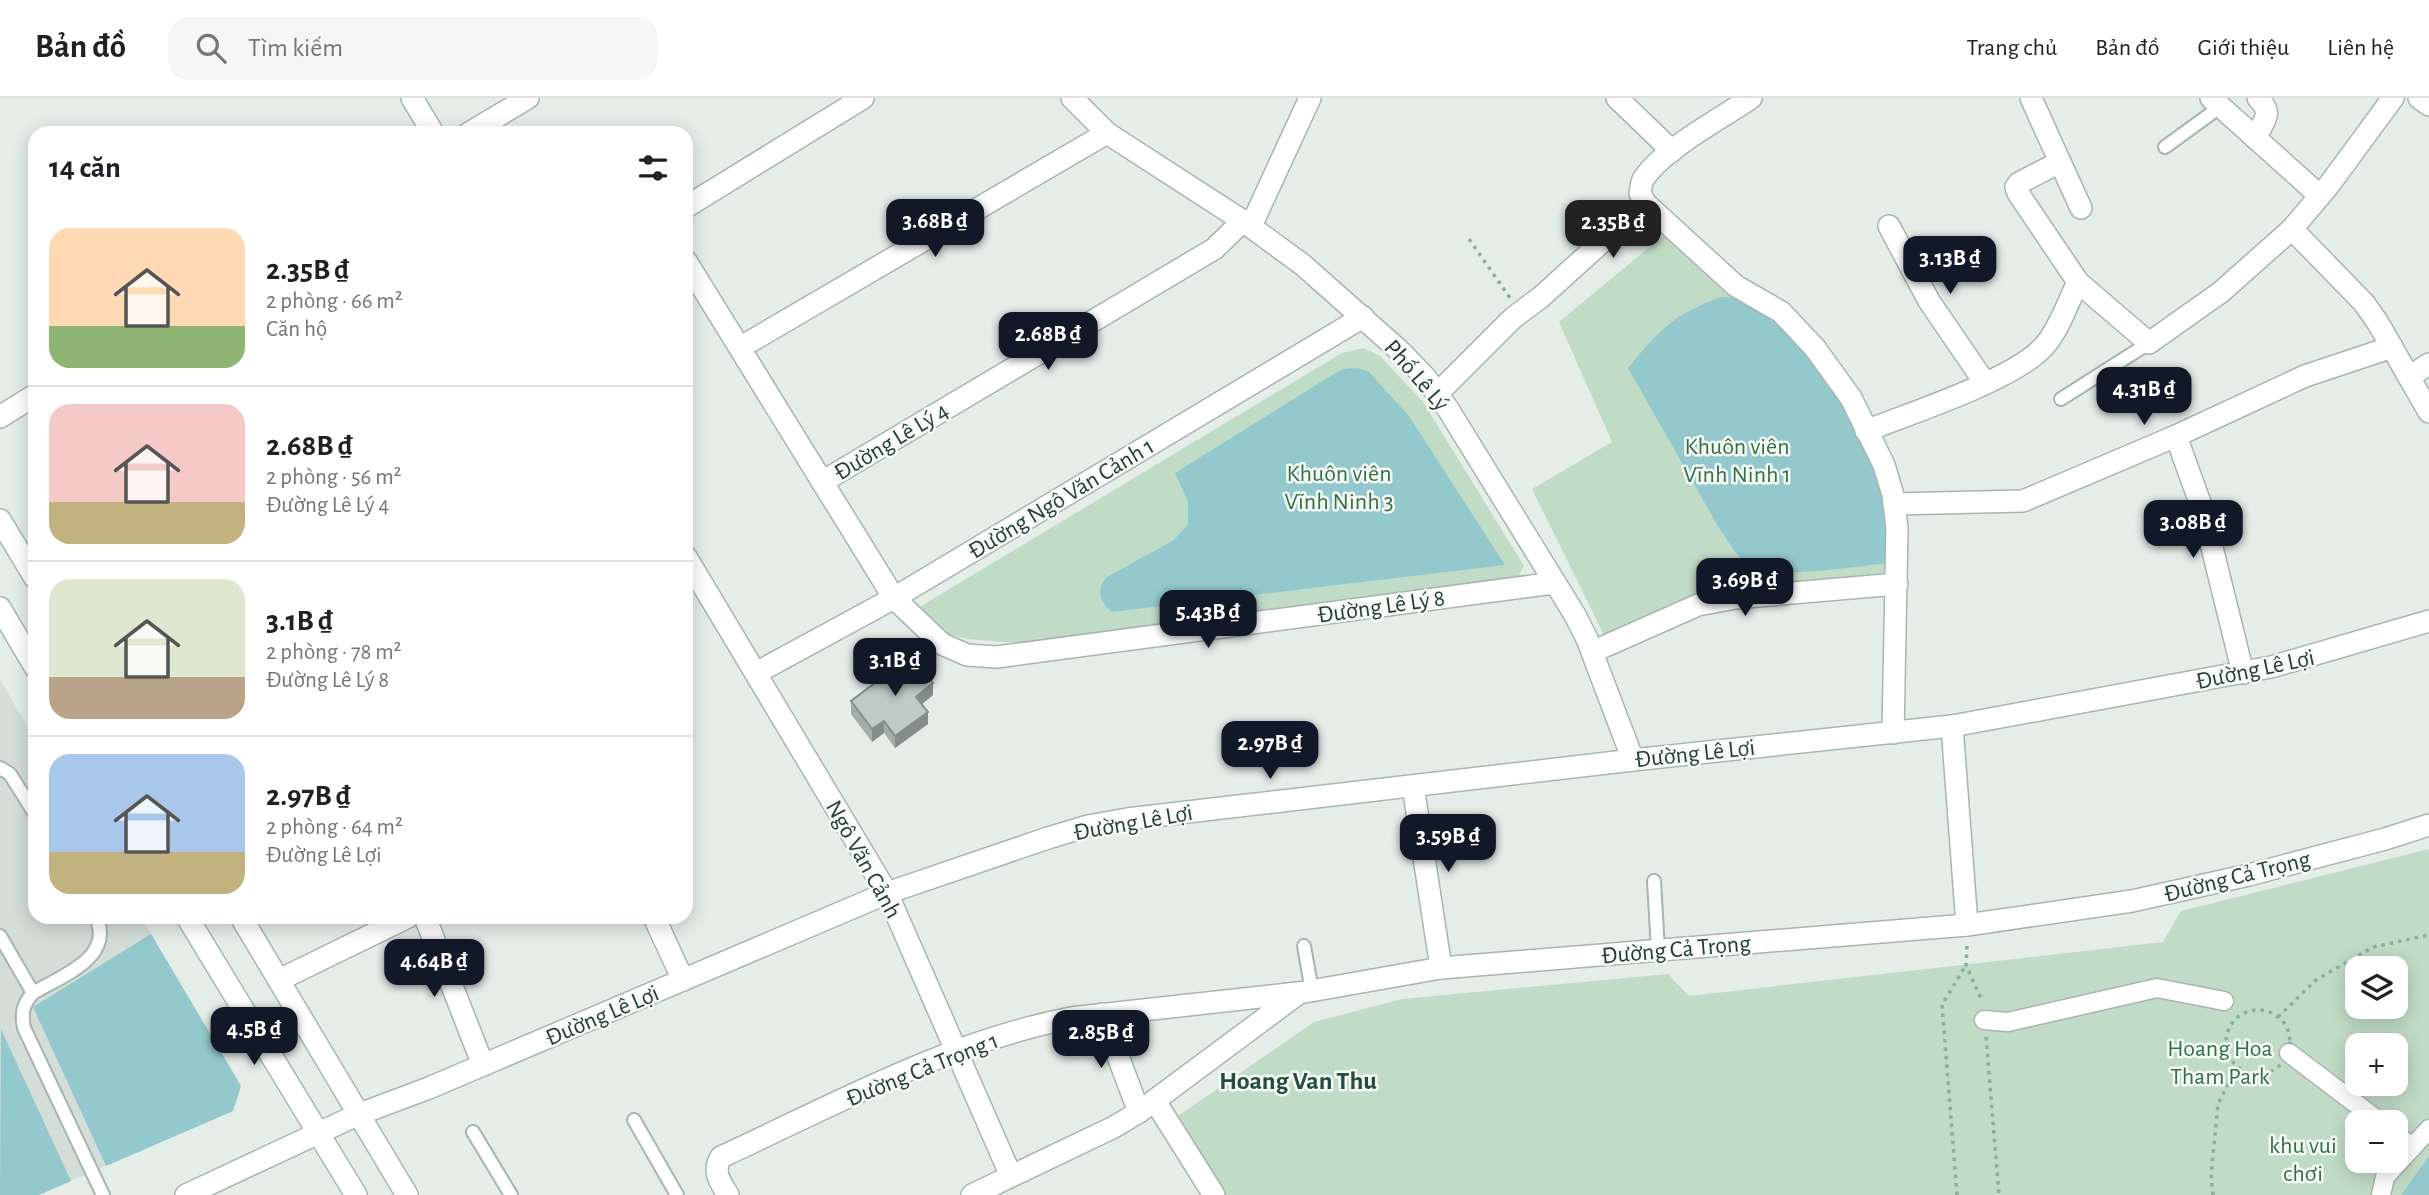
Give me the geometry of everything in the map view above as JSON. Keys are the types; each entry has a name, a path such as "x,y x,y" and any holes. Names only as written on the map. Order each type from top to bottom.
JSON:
{"street":[{"path":"412,98 429,126"},
{"path":"693,202 863,98"},
{"name":"Phố Lê Lý","path":"1072,98 1107,133 1247,223 1303,265 1417,369 1437,394 1575,615 1633,760"},
{"path":"1247,223 1310,98"},
{"path":"1617,98 1672,151"},
{"path":"1751,98 1672,151 1642,179 1640,193 1645,202 1736,286 1781,312 1815,348 1851,398 1884,465 1897,528 1893,733"},
{"path":"2031,98 2081,208"},
{"path":"2255,138 2268,114 2266,106 2258,98"},
{"path":"2060,162 2016,187 2018,193 2078,282 2149,343 2221,292 2292,229 2393,98"},
{"path":"2419,98 2429,105"},
{"path":"480,126 522,99"},
{"path":"2216,102 2320,196"},
{"path":"741,347 1107,133"},
{"path":"1437,394 1520,313 1645,202"},
{"name":"Đường Lê Lý 4","path":"822,482 1214,249 1247,223"},
{"path":"1889,226 1929,301 1985,383"},
{"path":"2292,229 2364,303 2429,412"},
{"name":"Đường Lê Lý 8","path":"693,272 894,598 942,644 967,655 997,657 1554,583"},
{"path":"1866,431 1985,383 2025,363 2045,345 2078,282"},
{"name":"Đường Ngô Văn Cảnh 1","path":"756,673 894,598 1363,317"},
{"path":"1894,505 2023,500 2176,436 2305,376 2392,347"},
{"path":"2409,377 2429,364"},
{"path":"0,417 28,400"},
{"path":"2176,436 2203,511 2243,673"},
{"path":"0,520 28,566"},
{"name":"Ngô Văn Cảnh","path":"693,568 887,893 1010,1176"},
{"path":"1592,652 1709,602 1897,584"},
{"path":"0,608 28,655"},
{"name":"Đường Lê Lợi","path":"186,1195 357,1115 483,1065 887,893 1088,826 1127,819 1633,760 1952,726 2307,659 2429,621"},
{"path":"1952,726 1967,925"},
{"path":"1413,786 1441,968"},
{"name":"Đường Cả Trọng","path":"972,1195 1114,1126 1147,1106 1306,992 1441,968 1967,925 2132,901 2186,890 2385,839 2429,825"},
{"path":"191,924 356,1195"},
{"path":"245,924 407,1195"},
{"path":"279,980 394,924"},
{"path":"428,924 483,1065"},
{"path":"657,924 683,980"},
{"path":"1984,1020 2008,1022 2157,988 2224,1001"},
{"name":"Đường Cả Trọng 1","path":"728,1195 716,1173 716,1164 721,1157 955,1050 1040,1024 1102,1014 1306,992"},
{"path":"1102,1014 1147,1106 1214,1195"},
{"path":"2289,1053 2364,1110"},
{"path":"2381,1195 2385,1177 2429,1129"},
{"path":"2408,1144 2412,1148"}],"lane":[{"path":"2165,146 2216,102"},
{"path":"2061,399 2149,343"},
{"path":"0,768 10,774 28,803"},
{"path":"1654,881 1658,950"},
{"path":"99,924 101,941 95,953 33,993 26,1001 21,1014 24,1028 103,1195"},
{"path":"0,936 33,993"},
{"path":"1304,946 1306,992"},
{"path":"634,1120 677,1195"},
{"path":"473,1132 510,1195"}],"path":[{"path":"1469,239 1520,313"},
{"path":"2277,1017 2316,980 2373,947 2429,935"},
{"path":"1957,1195 1942,1005 1966,964 1982,1001 1999,1195"},
{"path":"2257,1010 2277,1017 2285,1024 2289,1033 2289,1053 2276,1069 2266,1073 2256,1074 2237,1067 2227,1048 2230,1027 2246,1013 2257,1010"},
{"path":"2213,1195 2211,1175 2218,1104 2237,1067"}],"shaded area":[{"path":"0,680 28,727 28,924 145,924 241,1086 233,1111 39,1195 0,1195"}],"green space":[{"name":"Khuôn viên Vĩnh Ninh 1","path":"1664,235 1716,282 1765,306 1881,470 1892,573 1729,587 1678,601 1604,635 1532,489 1612,442 1559,322"},
{"name":"Khuôn viên Vĩnh Ninh 3","path":"1363,348 1380,356 1423,402 1524,566 1517,579 1016,643 968,639 937,632 921,606 1342,353"},
{"name":"Hoang Hoa Tham Park","path":"2429,849 2429,1195 1223,1195 1178,1116 1314,1022 1402,999 1668,974 1689,996 2163,942 2181,911"}],"water":[{"path":"1721,297 1748,299 1784,322 1838,391 1864,439 1881,487 1887,526 1888,563 1798,572 1763,570 1741,559 1719,528 1628,368 1668,325 1691,310"},
{"path":"1358,368 1369,372 1409,416 1505,565 1112,612 1108,608 1100,596 1101,586 1107,577 1174,540 1188,524 1188,502 1175,473 1332,375 1343,369"},
{"path":"151,934 241,1086 233,1111 106,1166 33,1007"},
{"path":"1,1029 71,1181 39,1195 0,1195"},
{"path":"2429,1156 2429,1195 2401,1195"}],"building":[{"path":"912,655 933,683 916,697 928,712 895,736 884,721 872,729 851,701"}],"district":[{"name":"Hoang Van Thu","path":"1298,1080"}],"park label":[{"name":"khu vui chơi","path":"2303,1159"}]}
